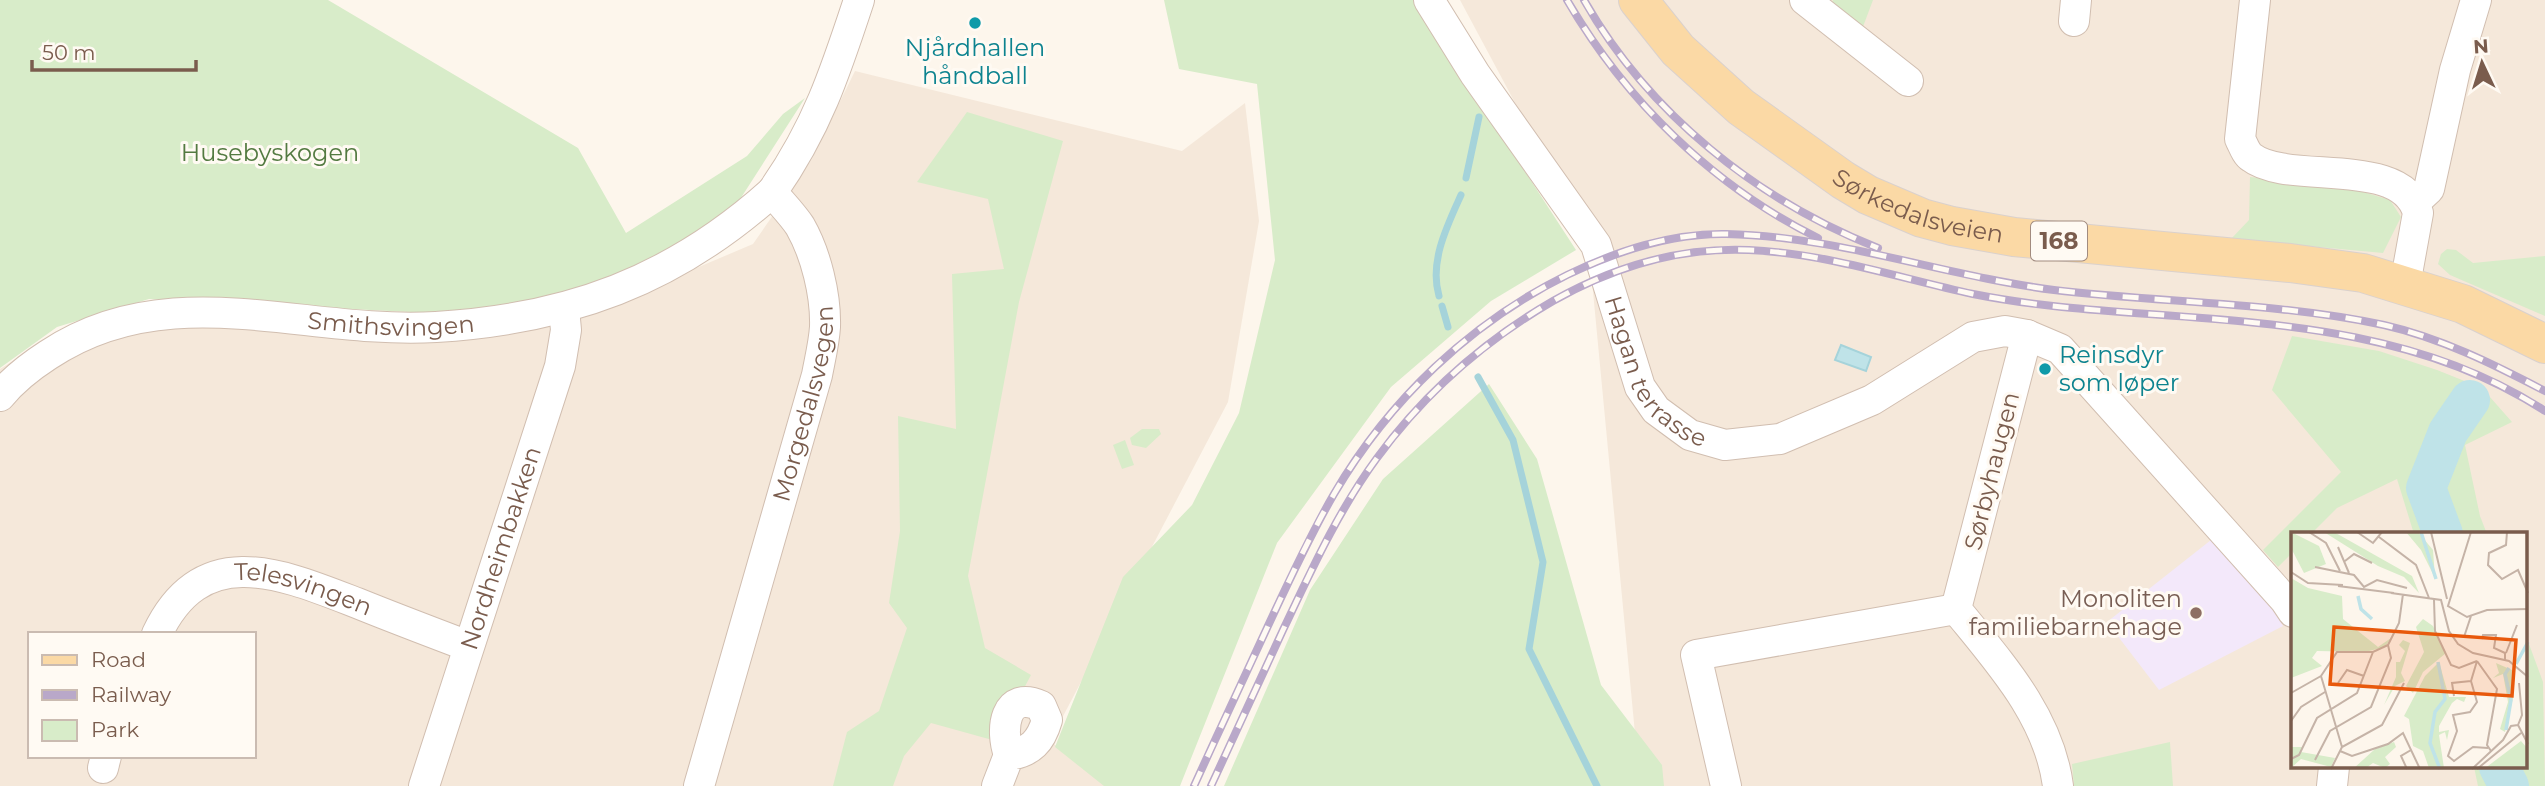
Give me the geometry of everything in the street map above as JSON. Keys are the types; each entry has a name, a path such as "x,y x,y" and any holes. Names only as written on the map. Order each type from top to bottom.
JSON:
{"main road":[{"name":"Sørkedalsveien","path":"1638,0 1678,50 1741,107 1843,180 1894,207 1922,218 1981,233 2014,237 2331,267 2405,285 2463,304 2545,344"}],"street":[{"path":"772,192 813,126 831,86 859,0"},
{"name":"Hagan terrasse","path":"1429,0 1475,74 1596,244 1640,387 1656,410 1690,435 1725,445 1780,439 1872,400 1973,337 2005,331 2027,335"},
{"path":"2255,0 2240,139 2250,157 2276,168 2377,179 2406,192 2415,202 2417,222 2405,285"},
{"path":"2415,202 2429,189 2455,70 2476,0"},
{"path":"1815,3 1908,81"},
{"name":"Smithsvingen","path":"0,396 32,366 69,341 100,328 138,318 203,312 239,313 378,327 433,327 499,321 564,309 594,299 680,261 719,236 772,192"},
{"name":"Morgedalsvegen","path":"699,786 817,375 824,341 823,303 811,255 800,226 772,192"},
{"name":"Nordheimbakken","path":"424,786 560,366 566,330 564,309"},
{"path":"2027,335 2060,349 2291,609"},
{"name":"Sørbyhaugen","path":"1956,609 2027,335"},
{"name":"Telesvingen","path":"158,632 174,607 202,582 228,573 258,571 297,581 468,646"},
{"path":"1726,786 1696,655 1956,609 2028,704 2044,734 2058,786"},
{"path":"997,786 1009,755"},
{"path":"2332,786 2334,768"}],"shaded area":[{"path":"1460,0 2545,0 2545,786 1640,786 1588,239"},
{"path":"855,71 1182,151 1245,103 1259,221 1228,402 1050,741 1111,786 0,786 0,369 43,342 115,312 397,317 621,300 753,244 812,159"},
{"name":"Monoliten familiebarnehage","path":"2211,540 2273,609 2283,626 2159,690 2107,622"}],"green space":[{"name":"Husebyskogen","path":"0,0 328,0 578,148 626,233 747,156 783,114 805,98 728,218 594,289 451,314 149,299 57,327 0,368"},
{"path":"1164,0 1413,0 1476,86 1496,127 1576,250 1491,301 1391,387 1277,543 1180,786 1104,786 1055,747 1123,577 1192,505 1239,413 1275,260 1257,84 1179,69"},
{"path":"1833,0 1873,0 1861,32 1831,6"},
{"path":"967,112 1063,141 1019,302 968,576 985,648 1031,675 996,741 931,723 904,756 893,786 833,786 847,732 879,711 907,628 889,603 900,531 898,416 956,429 952,274 1004,269 988,199 917,182"},
{"path":"2250,177 2340,185 2390,200 2401,217 2383,253 2231,239 2249,220"},
{"path":"2447,249 2456,250 2473,263 2545,256 2545,316 2450,275 2438,264 2441,254"},
{"path":"2292,336 2379,351 2482,388 2512,422 2465,445 2480,516 2486,532 2413,532 2397,479 2337,508 2313,532 2291,532 2291,554 2278,567 2263,550 2341,472 2272,390"},
{"path":"1489,384 1537,459 1601,685 1662,765 1664,786 1224,786 1310,590 1383,479"},
{"path":"1142,429 1159,429 1161,434 1146,448 1132,445 1130,438"},
{"path":"1125,440 1134,465 1122,469 1113,445"},
{"path":"2528,641 2543,682 2545,786 2478,786 2474,768 2528,768"},
{"path":"2170,742 2173,786 2074,786 2072,764"}],"water":[{"path":"1841,345 1871,357 1866,371 1835,360"}],"waterway":[{"path":"1466,178 1479,117"},
{"path":"1439,296 1436,283 1438,257 1445,232 1461,195"},
{"path":"1442,306 1448,327"},
{"path":"1478,377 1513,440 1543,562 1529,649 1597,786"},
{"path":"2442,532 2426,488 2448,432 2470,400"},
{"path":"2500,768 2509,786"}],"railway":[{"path":"1567,0 1616,72 1675,137 1743,193 1818,238"},
{"path":"1584,0 1610,41 1640,80 1710,149 1790,205 1878,248"},
{"path":"1194,786 1316,527 1334,494 1380,427 1435,367 1497,316 1567,275 1644,245 1705,234 1768,236 1850,249 1972,276 2054,290 2261,307 2343,317 2405,330 2446,344 2545,391"},
{"path":"1211,786 1326,542 1363,478 1395,435 1457,370 1503,333 1576,289 1599,278 1647,262 1697,252 1777,252 1834,261 2018,302 2311,330 2372,341 2432,357 2490,380 2545,411"}],"place":[{"name":"Njårdhallen håndball","path":"975,23"},
{"name":"Reinsdyr som løper","path":"2045,369"},
{"name":"Monoliten familiebarnehage","path":"2196,613"}]}
